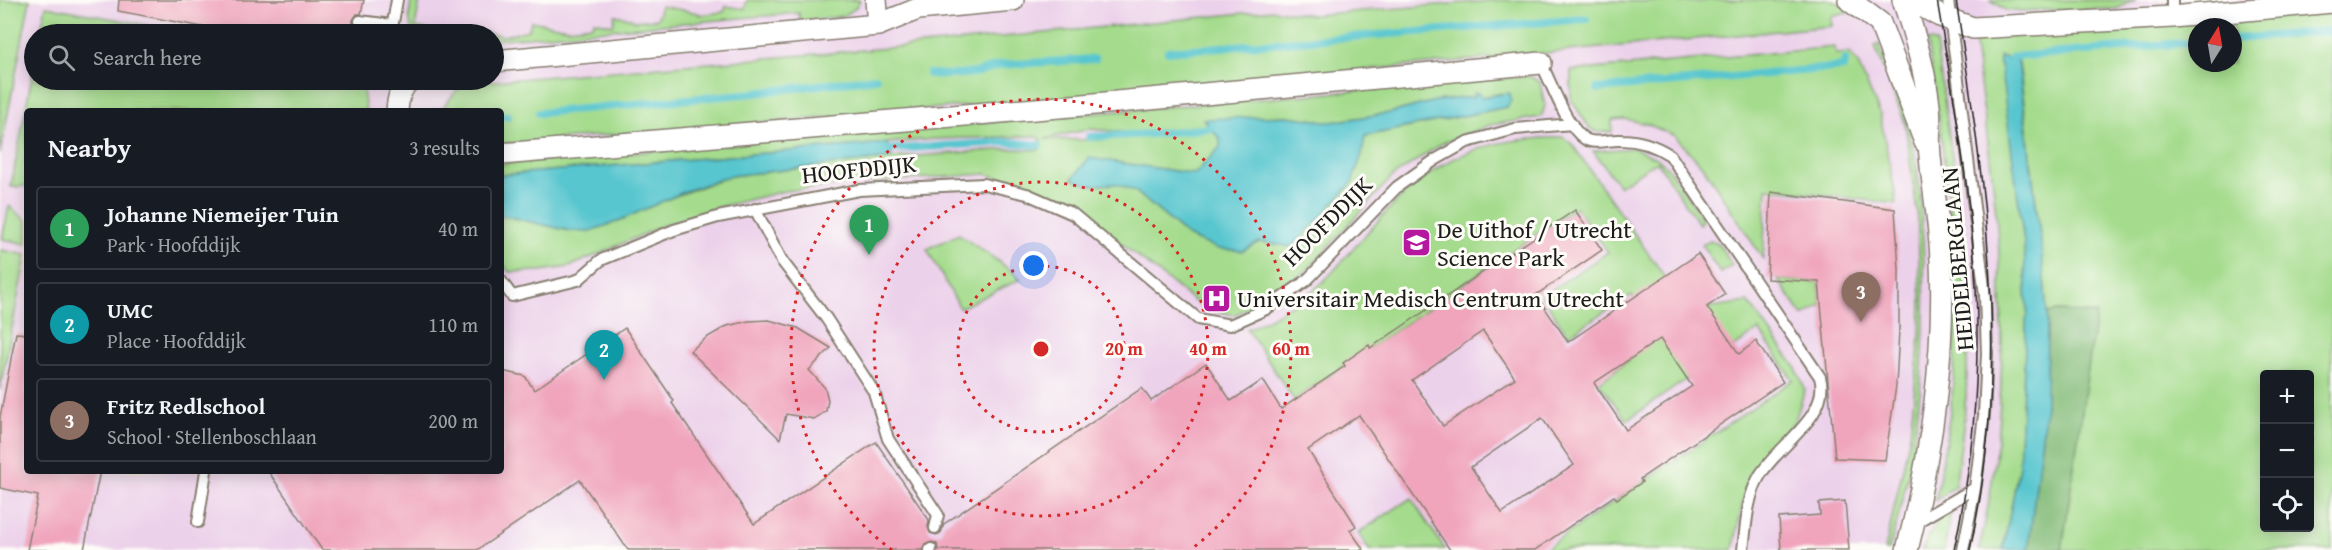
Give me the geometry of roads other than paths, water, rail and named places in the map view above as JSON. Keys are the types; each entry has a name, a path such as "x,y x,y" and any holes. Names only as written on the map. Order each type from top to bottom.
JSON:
{"street":[{"path":"876,0 878,25"},
{"path":"504,60 878,25 917,4 1013,0"},
{"path":"1849,0 1880,23 1929,154"},
{"path":"1872,0 1912,27 1957,20 2332,2"},
{"path":"1903,0 1922,58 1930,108 1929,154 1941,260 1941,333 1932,433 1907,550"},
{"path":"1911,0 1957,20"},
{"name":"HOOFDDIJK","path":"504,154 1083,105 1541,63"},
{"path":"397,108 401,90"}],"lane":[{"path":"393,24 397,0"},
{"name":"HEIDELBERGLAAN","path":"1957,20 1985,294 1987,354 1984,415 1975,488 1963,550"},
{"path":"360,21 371,24"},
{"path":"1541,63 1572,124 1586,140 1635,141 1662,149 1670,155 1820,377 1823,389 1814,412 1758,477 1750,504 1743,550"},
{"name":"HOOFDDIJK","path":"504,285 512,296 578,280 600,260 674,230 755,209 859,190 984,184 1002,187 1073,214 1198,319 1230,325 1266,309 1306,281 1397,187 1435,160 1467,142 1515,129 1572,124"},
{"path":"755,209 782,261 826,318 874,392 888,439 938,515 935,528"},
{"path":"198,522 206,474"},
{"path":"1914,523 1975,488"}],"water":[{"path":"1999,56 2018,61 2041,244 2047,313 2046,404 2028,550 2003,550 2019,466 2027,309 2024,243"},
{"path":"1474,93 1478,93 1481,97 1510,93 1511,100 1507,107 1365,136 1362,154 1352,183 1293,247 1259,242 1243,251 1219,249 1189,237 1135,191 1117,184 1090,185 1072,179 1089,158 1195,174 1220,147 1220,139 1203,119 1287,116 1331,122 1390,113 1435,101 1474,97"},
{"path":"886,143 891,149 892,158 730,176 686,191 614,223 587,232 570,231 504,216 504,175"}],"waterway":[{"path":"1168,51 1586,19"},
{"path":"2242,38 2332,31"},
{"path":"2013,69 2012,57 2188,43"},
{"path":"929,74 975,73 1000,65 1095,59"},
{"path":"1597,89 1844,67 1845,60"},
{"path":"539,113 754,93 876,78"},
{"path":"1089,137 1152,134 1220,127"},
{"path":"881,150 1007,142 1039,145"}],"tram line":[{"path":"1937,0 1966,179 1976,288 1977,354 1974,420 1961,518 1954,550"},
{"path":"1956,0 1984,206 1990,275 1992,343 1990,412 1983,481 1970,550"}],"place":[{"name":"De Uithof / Utrecht Science Park","path":"1416,243"},
{"name":"Johanne Niemeijer Tuin","path":"869,255"},
{"name":"Universitair Medisch Centrum Utrecht","path":"1216,298"},
{"name":"Fritz Redlschool","path":"1861,322"},
{"name":"UMC","path":"604,380"}]}
